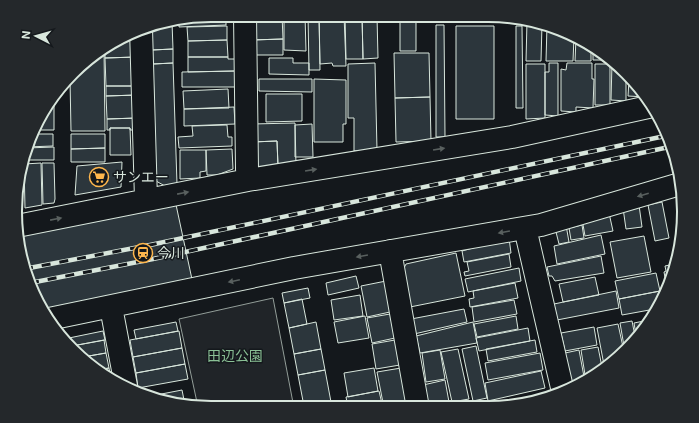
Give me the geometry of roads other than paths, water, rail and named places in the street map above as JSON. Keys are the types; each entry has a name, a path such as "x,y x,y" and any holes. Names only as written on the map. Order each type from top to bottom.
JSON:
{"street":[{"path":"245,22 248,180"},
{"path":"141,35 146,200"},
{"path":"22,225 248,180 512,137 646,108"},
{"path":"55,319 294,268 541,225 675,186"},
{"path":"525,228 562,386"},
{"path":"390,251 417,401"},
{"path":"111,307 125,380"}],"railway":[{"path":"30,268 150,245 662,137"},
{"path":"35,282 153,259 666,148"}],"place":[{"name":"サンエー","path":"99,177"},
{"name":"今川","path":"143,253"}],"park label":[{"name":"田辺公園","path":"235,356"}]}
